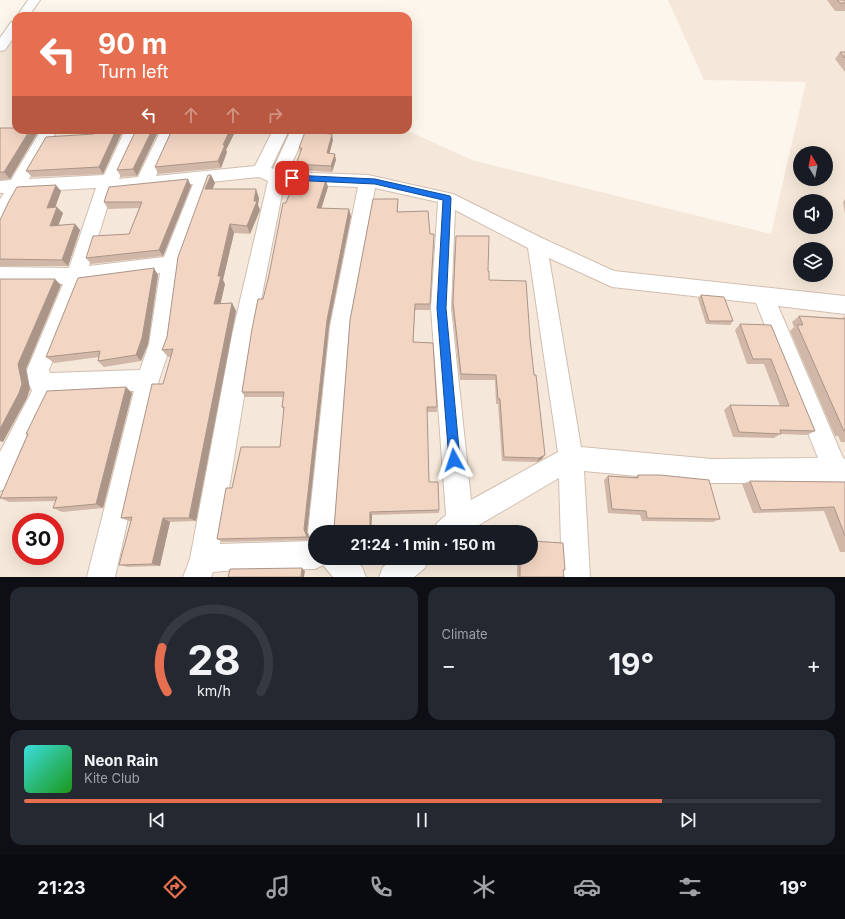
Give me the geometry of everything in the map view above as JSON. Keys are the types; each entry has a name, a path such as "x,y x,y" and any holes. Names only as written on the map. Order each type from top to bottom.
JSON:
{"street":[{"path":"26,12 34,0"},
{"path":"0,47 12,31"},
{"path":"0,215 9,186 46,134"},
{"path":"40,384 38,370 76,276 108,184 131,134"},
{"path":"144,184 167,134"},
{"path":"280,134 269,174 243,335 200,568 235,556 308,555"},
{"path":"269,174 297,134"},
{"path":"9,186 144,184 269,174 375,182"},
{"path":"101,577 148,380 160,344 170,264 204,178"},
{"path":"323,525 340,326 368,181 447,198 537,244 612,279 845,305"},
{"path":"447,198 442,308 453,525"},
{"path":"537,244 571,458 576,577"},
{"path":"0,275 76,276 170,264"},
{"path":"455,525 571,458 712,471 840,471 763,295"},
{"path":"40,384 148,380"},
{"path":"0,478 47,384 40,384"},
{"path":"341,565 352,577"},
{"path":"392,577 407,565"}],"shaded area":[{"path":"668,0 845,0 845,577 0,577 0,37 12,28 12,134 412,134 412,133 472,160 771,234 806,82 704,80"}],"building":[{"path":"837,0 845,0 845,3 840,3"},
{"path":"840,52 845,52 845,58"},
{"path":"0,128 12,128 12,134 28,134 4,172 0,172"},
{"path":"114,134 99,167 26,171 46,137"},
{"path":"134,134 150,134 133,169 117,170"},
{"path":"170,134 228,134 218,161 155,167"},
{"path":"304,134 332,134 327,153 335,154 331,166 296,164 302,148 299,148"},
{"path":"208,175 211,175 205,189 256,189 254,201 257,201 247,226 230,224 218,276 221,276 214,304 232,303 189,518 163,518 152,564 119,565 132,517 121,518 152,384 163,384 173,349 162,350 167,337 178,257"},
{"path":"188,179 159,250 86,258 93,236 129,234 142,202 104,202 109,187"},
{"path":"295,179 326,180 317,208 349,209 327,320 304,529 307,537 217,539 226,488 232,488 241,447 280,447 284,392 242,392 258,299 263,299 283,203 286,203"},
{"path":"56,185 47,208 57,207 50,226 75,224 62,260 0,259 0,220 17,187"},
{"path":"373,199 398,199 397,212 428,211 430,234 434,234 430,304 415,304 413,342 433,343 437,407 427,407 429,482 438,482 439,510 370,512 370,525 334,525 350,320"},
{"path":"456,236 489,236 489,280 526,281 534,375 536,375 545,455 539,458 504,457 500,399 498,399 496,375 461,374 453,302"},
{"path":"154,268 142,338 136,355 98,361 100,351 46,357 78,278"},
{"path":"0,279 55,279 18,364 22,384 19,393 0,429"},
{"path":"701,295 724,297 733,321 709,321"},
{"path":"799,316 845,319 845,431 797,325 803,325"},
{"path":"740,324 771,325 815,431 780,430 781,434 739,432 730,405 789,406 771,359 753,359"},
{"path":"126,387 96,504 53,508 57,497 0,498 28,434 26,434 47,391"},
{"path":"638,475 660,475 709,480 720,519 647,518 646,511 612,509 608,476 638,478"},
{"path":"750,481 845,482 845,536 834,507 761,510"},
{"path":"538,541 563,543 565,570 563,570 564,577 520,577 520,565 538,565"},
{"path":"302,568 301,577 228,577 230,569"}],"route":[{"path":"292,178 375,182 447,198 442,308 454,460"}]}
